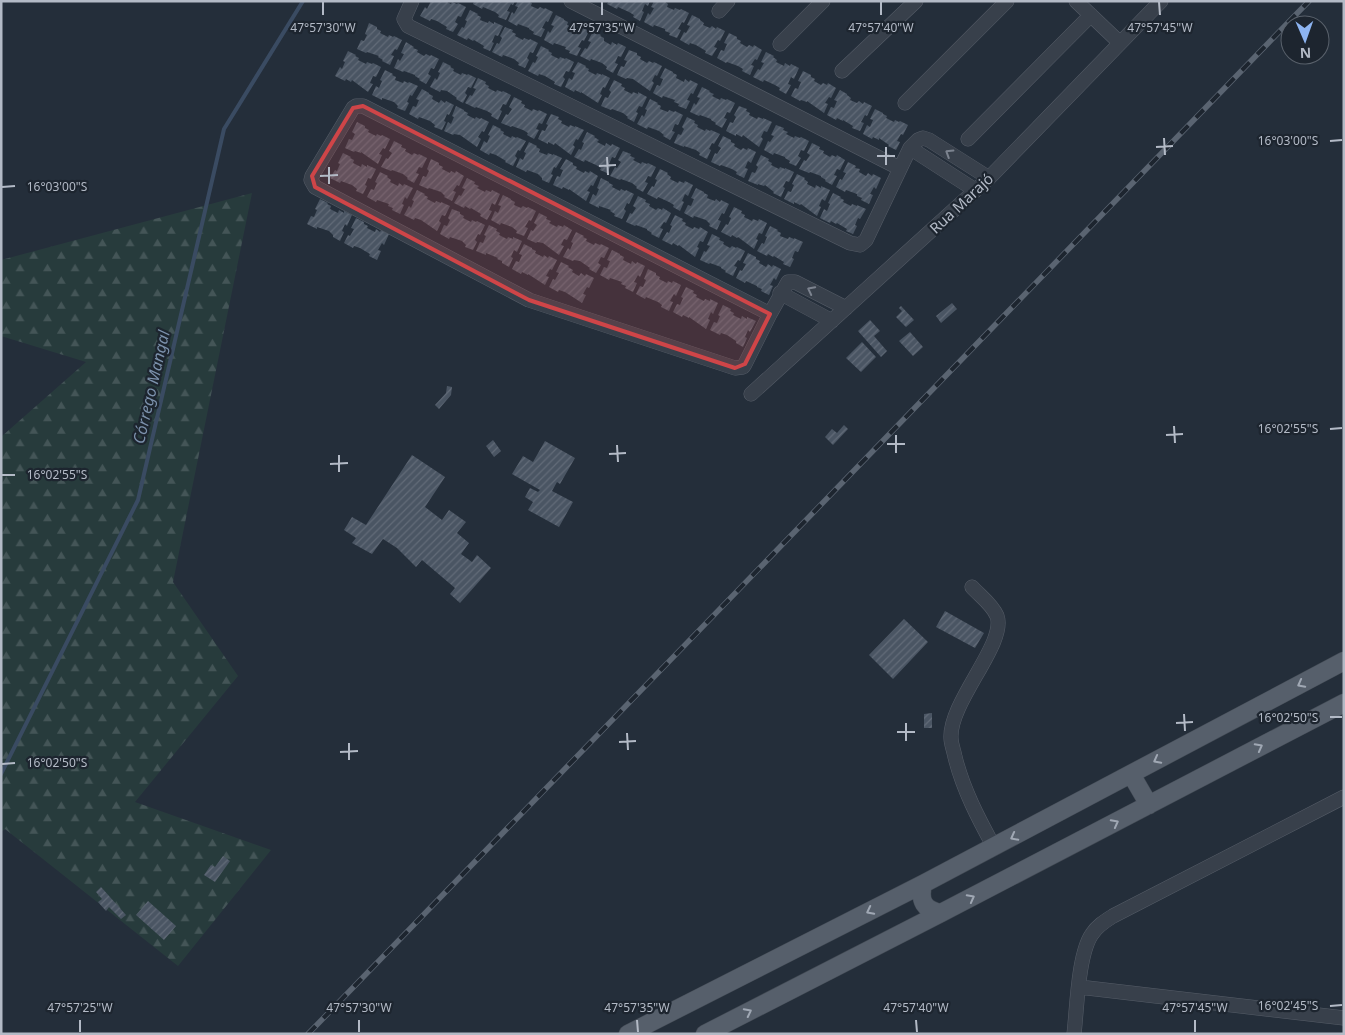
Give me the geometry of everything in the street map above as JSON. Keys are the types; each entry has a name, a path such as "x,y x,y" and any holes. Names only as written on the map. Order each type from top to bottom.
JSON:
{"main road":[{"path":"628,1034 923,884 1344,661"},
{"path":"705,1034 1344,703"},
{"path":"1131,774 1149,805"},
{"path":"923,884 921,892 922,902 930,910 941,913"}],"street":[{"path":"412,1 404,19 408,26 850,244 860,245 866,240 899,168 910,148 918,140 923,138 929,140 989,178"},
{"path":"571,1 899,168"},
{"path":"780,44 823,1"},
{"path":"842,71 916,1"},
{"path":"905,103 1007,1"},
{"path":"1076,1 1119,42"},
{"name":"Rua Marajó","path":"751,394 989,178 1119,42 1161,1"},
{"path":"968,139 1092,15"},
{"path":"770,314 363,106 359,105 353,108 312,176 311,180 315,187 529,300 735,368 743,367 745,364 770,314 780,294 785,284 792,281 846,308"},
{"path":"910,148 975,190"},
{"path":"780,294 832,321"},
{"path":"972,587 992,607 997,617 998,627 996,636 959,706 953,723 951,738 957,765 973,809 994,847"},
{"path":"1074,1034 1084,953 1091,935 1099,925 1344,797"},
{"path":"1079,987 1344,1018"}],"highlighted area":[{"path":"363,106 770,314 745,364 735,368 529,300 315,187 312,176 353,108"}],"green space":[{"path":"252,193 173,582 238,676 135,802 271,850 178,966 5,829 1,832 1,437 86,362 1,336 1,260"}],"building":[{"path":"431,1 445,1 451,4 452,2 458,3 466,7 461,17 458,16 455,22 458,24 453,32 437,21 431,19 430,21 420,16 425,7 427,9"},
{"path":"474,1 515,1 507,11 510,12 506,20 498,17 499,15 495,12 483,7 482,9 473,4"},
{"path":"518,1 527,1 532,3 531,6 538,9 540,7 545,8 553,12 548,22 546,21 542,28 545,29 541,37 533,34 534,32 529,28 518,24 517,26 508,21 512,12 514,14 518,7 515,6"},
{"path":"609,1 650,1 648,6 645,4 640,21 629,12 607,4"},
{"path":"654,1 664,1 668,4 667,7 674,10 675,8 681,9 689,13 684,23 682,22 678,29 681,30 677,38 669,35 670,33 665,31 665,29 654,25 653,27 644,22 648,13 650,15 654,8 651,7"},
{"path":"470,10 481,17 480,20 488,23 489,21 494,24 494,22 503,26 498,36 495,35 490,51 474,40 468,38 467,40 457,35 462,27 464,28 467,21 465,20"},
{"path":"556,15 568,22 567,25 575,28 576,26 581,27 589,31 584,41 582,40 578,47 581,48 577,56 569,53 570,51 565,49 566,47 554,43 553,45 544,40 548,31 550,33 554,26 551,25"},
{"path":"692,15 700,19 704,23 703,25 710,28 712,26 716,29 717,27 725,31 720,41 718,40 714,47 717,48 712,56 696,45 690,43 689,45 680,40 690,26 687,25"},
{"path":"369,23 377,27 381,31 380,33 402,40 397,50 395,49 391,55 394,56 390,65 382,61 379,56 357,49 361,40 364,41 367,35 365,34"},
{"path":"505,27 513,30 512,32 516,34 515,36 523,40 524,38 530,39 538,43 533,53 530,52 525,68 518,65 519,63 514,59 503,55 502,57 492,52 497,43 499,44 502,38 500,36"},
{"path":"593,31 601,35 604,41 611,45 612,42 626,47 621,57 618,56 615,63 618,64 613,73 606,69 607,67 602,63 591,59 590,61 580,56 591,42 588,41"},
{"path":"729,33 737,37 741,41 740,43 747,47 749,45 753,47 754,45 762,50 757,60 755,59 751,65 754,66 750,75 742,71 743,69 738,66 717,58 721,50 724,51 727,44 724,43"},
{"path":"406,42 424,56 426,54 431,55 439,59 434,69 431,68 428,74 431,76 426,84 415,75 394,68 398,59 400,61 404,54 401,53"},
{"path":"541,46 559,59 560,57 566,58 574,62 569,72 566,71 561,87 545,76 539,74 538,76 528,71 533,62 535,63"},
{"path":"629,50 637,53 641,57 640,59 647,63 649,61 654,62 662,66 652,81 654,83 650,91 633,79 626,79 617,75 621,66 624,67 627,61 624,60"},
{"path":"348,51 366,64 367,62 373,63 381,67 376,77 373,76 370,83 373,84 368,92 352,80 351,82 346,79 345,81 335,76 340,67 342,69 345,62 343,61"},
{"path":"766,52 774,56 777,60 776,62 784,66 785,63 799,68 794,79 791,77 788,84 791,85 786,94 775,85 753,77 764,63 761,62"},
{"path":"443,62 461,75 462,73 468,74 476,78 471,88 468,87 463,103 447,91 441,90 440,92 430,87 435,78 437,80 440,73 438,72"},
{"path":"578,62 596,75 597,73 602,74 610,78 605,88 603,87 598,103 581,92 575,90 574,92 565,87 569,78 572,80 575,73 572,72"},
{"path":"665,68 677,75 676,78 684,82 685,79 698,84 693,94 691,93 687,100 690,101 686,109 678,106 679,104 674,102 675,100 663,96 662,98 653,93 657,85 660,86 663,79 660,78"},
{"path":"385,70 396,77 395,80 403,83 404,81 409,82 418,86 412,96 410,95 405,111 397,108 398,106 394,102 382,98 382,100 372,95 376,86 379,88 382,81 380,80"},
{"path":"803,71 811,75 815,79 814,81 821,85 823,83 827,85 828,83 836,88 831,98 829,97 825,103 828,104 824,113 807,101 800,101 791,96 795,88 798,89 801,82 798,81"},
{"path":"478,78 486,82 485,84 489,86 488,88 511,95 506,105 503,104 498,120 487,111 465,103 476,89 473,88"},
{"path":"614,80 622,84 621,86 625,88 624,90 632,94 633,92 638,94 638,92 647,97 642,107 639,106 634,122 623,113 601,106 605,97 608,98 611,92 609,90"},
{"path":"702,87 720,100 721,98 727,99 735,103 730,113 727,112 724,118 727,119 722,128 711,119 690,112 694,103 696,105 700,98 697,97"},
{"path":"422,89 433,96 432,99 439,103 441,100 454,105 449,115 447,114 442,130 434,127 435,125 430,121 419,117 418,119 409,114 413,106 416,107 419,100 416,99"},
{"path":"840,90 851,98 850,100 857,103 859,101 863,104 864,102 872,106 867,116 865,115 861,122 864,123 860,131 852,128 853,126 843,120 837,118 836,120 827,115 831,107 834,108 837,101 834,100"},
{"path":"514,97 522,101 521,103 525,105 524,107 547,114 542,124 539,123 536,129 539,130 534,139 523,130 501,123 506,114 508,115 512,109 509,107"},
{"path":"650,99 661,106 660,109 668,112 669,110 675,111 683,115 678,125 675,124 672,131 675,132 670,140 659,131 648,127 647,129 637,124 642,115 644,117 647,110 645,109"},
{"path":"456,106 475,119 476,117 481,118 489,122 484,132 482,131 478,137 481,139 477,147 460,135 453,135 444,131 448,122 451,124"},
{"path":"739,106 747,109 746,111 750,113 749,115 757,119 758,117 763,118 772,122 767,132 764,131 759,147 743,135 742,137 736,134 736,136 726,131 730,122 733,123 736,117 734,115"},
{"path":"875,109 894,122 895,120 900,121 908,125 903,135 901,134 897,141 900,142 896,150 879,138 879,140 873,137 872,139 863,134 867,125 870,127 873,120 870,119"},
{"path":"551,114 559,117 558,119 562,121 561,123 569,127 570,125 575,126 584,130 578,140 576,139 571,155 555,143 554,145 548,142 548,144 538,139 542,130 545,131"},
{"path":"687,117 695,121 694,123 698,125 697,127 720,134 714,144 712,143 707,159 699,155 700,153 696,150 674,143 678,134 681,135 684,129 682,127"},
{"path":"357,122 365,126 369,130 368,132 390,139 385,149 383,148 379,154 382,155 378,164 361,152 354,152 345,148 349,139 352,140 355,134 352,132"},
{"path":"493,125 511,138 512,136 517,137 526,141 520,151 518,150 513,166 496,155 490,153 489,155 480,150 484,141 487,143 490,136 488,135"},
{"path":"776,125 784,128 783,130 788,132 786,134 794,138 795,136 801,137 809,141 804,151 801,150 798,156 801,158 796,166 789,163 790,161 785,157 774,153 773,155 764,150 768,141 770,142 774,136 771,135"},
{"path":"587,132 599,140 597,142 605,146 606,143 620,148 615,158 612,157 607,173 600,170 601,168 596,165 574,157 579,149 581,150 584,143 582,142"},
{"path":"723,136 731,140 735,144 734,146 741,150 743,148 747,150 748,148 756,152 751,163 748,161 745,168 748,169 744,178 736,174 737,172 732,169 711,162 715,153 717,154 721,148 718,146"},
{"path":"394,141 402,145 401,147 406,149 405,151 412,155 414,153 419,154 427,158 422,168 419,167 416,173 419,174 414,183 403,174 381,167 386,158 388,159 392,153 389,151"},
{"path":"529,142 540,149 539,152 547,155 548,153 553,154 562,158 556,168 554,167 549,183 542,180 538,174 527,170 526,172 516,167 520,158 523,160 526,153 524,152"},
{"path":"812,143 820,147 819,149 824,151 823,153 830,157 832,155 836,157 837,155 845,160 840,170 837,169 834,175 837,176 832,185 821,176 799,169 804,160 806,161 810,155 807,153"},
{"path":"623,151 631,154 630,156 635,158 633,160 641,164 642,162 648,163 656,167 651,177 648,176 645,182 648,183 643,192 632,183 610,176 615,167 617,168 621,162 618,160"},
{"path":"343,153 354,160 353,163 361,167 362,164 376,169 371,179 368,178 363,194 356,191 357,189 352,185 341,181 340,183 330,178 335,170 337,171 340,164 338,163"},
{"path":"761,155 769,159 768,161 772,163 771,165 794,172 789,182 786,181 781,197 773,193 765,185 758,185 748,181 752,172 755,173 758,167 756,165"},
{"path":"431,159 439,163 443,167 442,169 450,173 451,171 455,173 456,171 464,176 459,186 457,185 453,191 456,192 452,201 444,197 441,192 419,185 423,176 426,177 429,171 427,169"},
{"path":"566,159 577,167 576,169 584,173 585,171 589,173 590,171 598,176 593,186 591,185 587,191 590,192 586,201 569,189 563,187 562,189 553,185 557,176 560,177 563,170 560,169"},
{"path":"848,162 856,166 855,168 860,169 859,172 866,176 868,173 881,178 876,189 874,187 870,194 873,195 869,204 861,200 862,198 857,196 857,194 846,190 845,192 836,187 846,173 843,172"},
{"path":"660,169 668,173 671,177 670,179 678,183 679,181 684,183 685,181 693,185 688,196 685,194 680,211 669,202 647,194 652,186 654,187 657,180 655,179"},
{"path":"380,172 388,176 391,180 390,182 398,186 399,183 413,188 407,199 405,197 400,214 392,210 393,208 388,206 389,204 377,200 376,202 367,197 371,189 374,190 377,183 375,182"},
{"path":"797,174 805,178 808,182 807,184 815,188 816,185 830,190 825,201 822,199 817,216 801,204 794,202 794,204 784,199 788,191 791,192 794,185 792,184"},
{"path":"467,178 479,186 477,188 485,192 486,190 491,192 492,190 500,194 495,205 492,203 489,210 492,211 487,220 471,208 465,206 464,208 454,203 465,189 462,188"},
{"path":"601,178 620,191 621,189 626,190 634,194 624,209 626,211 622,219 614,216 615,214 611,210 599,206 599,208 589,203 593,194 596,196"},
{"path":"696,188 708,195 707,198 715,201 716,199 720,202 721,200 729,204 724,214 722,213 718,220 721,221 717,230 709,226 710,224 706,220 694,216 693,218 684,213 688,205 691,206 694,199 691,198"},
{"path":"417,190 435,203 436,201 441,202 450,206 445,216 442,215 437,231 421,220 415,218 414,220 404,215 409,206 411,208 414,201 412,200"},
{"path":"833,193 851,206 852,204 857,205 866,209 860,219 858,218 853,234 837,223 831,221 830,223 820,218 824,209 827,211 830,204 828,203"},
{"path":"503,195 515,202 514,205 521,208 523,206 528,207 536,211 531,221 529,220 525,227 528,228 524,236 516,233 517,231 512,227 501,223 500,225 491,220 495,211 498,213 501,206 498,205"},
{"path":"638,196 646,200 645,202 650,204 649,206 656,210 658,208 662,210 663,208 671,213 666,223 664,222 660,228 663,229 659,238 651,234 647,229 626,222 630,213 632,214 636,208 633,206"},
{"path":"320,199 331,206 330,209 338,213 339,210 352,215 347,226 345,224 340,241 333,237 329,231 317,227 317,229 307,224 311,216 314,217 317,210 315,209"},
{"path":"734,207 742,211 741,213 745,215 744,217 752,221 753,219 758,221 759,219 767,223 762,234 759,233 756,239 758,240 754,249 738,237 732,235 731,237 721,232 726,224 728,225 731,218 729,217"},
{"path":"452,209 460,212 464,216 463,218 471,222 472,220 477,221 485,225 475,240 477,242 473,250 465,247 466,245 462,241 450,237 449,239 440,234 444,225 447,226 450,220 448,218"},
{"path":"539,213 551,221 549,223 557,227 558,225 563,227 564,225 572,230 567,240 564,239 561,245 564,246 559,255 543,243 536,243 527,239 531,230 533,231 537,225 534,223"},
{"path":"675,215 683,219 682,221 686,223 685,225 693,229 694,227 699,229 700,227 708,232 703,242 700,241 695,257 679,245 673,243 672,245 662,240 667,232 669,233 672,226 670,225"},
{"path":"356,218 364,222 368,226 367,228 375,232 376,229 389,234 384,245 382,243 378,250 381,251 377,260 360,248 354,246 353,248 344,243 354,229 351,228"},
{"path":"489,225 497,229 496,231 500,233 499,235 507,239 508,237 513,239 513,237 522,241 517,252 514,250 509,267 498,258 476,251 480,242 483,243 486,236 484,235"},
{"path":"770,226 781,233 780,236 788,239 789,237 794,238 803,242 798,252 795,251 790,267 774,256 768,254 767,256 757,251 762,243 764,244 767,237 765,236"},
{"path":"576,232 594,245 595,243 601,244 609,248 604,258 601,257 598,263 601,265 596,273 580,261 573,261 563,257 568,248 570,250 573,243 571,242"},
{"path":"712,234 720,238 719,240 724,242 723,244 730,248 732,246 737,247 745,251 740,261 738,260 734,266 737,267 733,276 725,272 721,267 700,260 704,251 706,252 710,246 707,245"},
{"path":"524,244 543,257 544,255 548,258 549,256 557,260 552,270 550,269 546,276 549,277 545,285 528,274 522,272 521,274 512,269 516,261 519,262 522,255 519,254"},
{"path":"612,250 624,257 623,260 631,264 632,261 645,266 640,277 638,275 634,282 637,283 633,292 625,288 626,286 621,284 622,282 610,278 609,280 600,275 604,267 607,268 610,261 607,260"},
{"path":"748,253 756,257 760,261 759,263 766,267 768,264 781,269 776,280 774,278 770,285 773,286 769,295 761,291 762,289 757,286 736,278 746,264 743,263"},
{"path":"561,262 569,266 573,270 572,272 579,276 581,273 594,278 589,288 587,287 583,294 586,295 582,303 565,292 559,290 558,292 549,287 559,273 556,272"},
{"path":"648,269 656,273 660,277 659,279 667,283 668,281 672,283 673,281 681,285 676,296 674,294 670,301 673,302 669,311 661,307 662,305 658,302 646,297 645,299 636,294 640,286 643,287"},
{"path":"686,287 694,291 693,293 697,295 696,297 704,301 705,299 710,301 710,299 718,303 713,314 711,312 706,329 689,317 683,315 682,317 673,312 677,304 680,305 683,298 681,297"},
{"path":"952,303 957,309 941,323 936,316"},
{"path":"723,305 731,309 730,311 734,313 733,315 741,319 742,316 756,321 750,332 748,330 743,347 727,335 721,333 720,335 710,330 714,322 717,323 720,316 718,315"},
{"path":"901,306 914,320 906,327 896,317 902,311 899,308"},
{"path":"870,320 880,331 874,336 887,351 881,357 858,331"},
{"path":"910,332 923,347 913,356 899,341"},
{"path":"862,342 876,357 861,372 846,358"},
{"path":"447,386 452,387 451,395 439,409 435,405 446,393"},
{"path":"844,425 848,429 833,445 825,437 832,429 837,433"},
{"path":"493,440 501,451 494,457 486,446"},
{"path":"545,441 575,458 560,484 557,482 552,491 573,502 559,527 528,510 533,502 525,497 530,488 538,492 540,490 512,474 523,456 533,462"},
{"path":"412,455 445,477 425,507 442,520 449,510 466,522 457,533 469,543 461,554 472,562 477,555 491,568 460,603 450,594 455,588 422,560 416,567 397,548 383,539 372,554 352,543 356,538 344,530 352,517 366,525"},
{"path":"945,611 984,633 975,648 936,627"},
{"path":"904,619 928,642 893,679 869,655"},
{"path":"932,713 932,728 924,728 924,714"},
{"path":"223,856 230,861 215,882 204,875 211,865 215,867"},
{"path":"101,887 126,915 121,919 109,907 106,911 98,902 102,899 96,892"},
{"path":"148,901 176,926 164,940 136,915"}],"waterway":[{"name":"Córrego Mangal","path":"1,774 138,500 224,129 303,1"}],"railway":[{"path":"308,1034 1309,1"}]}
